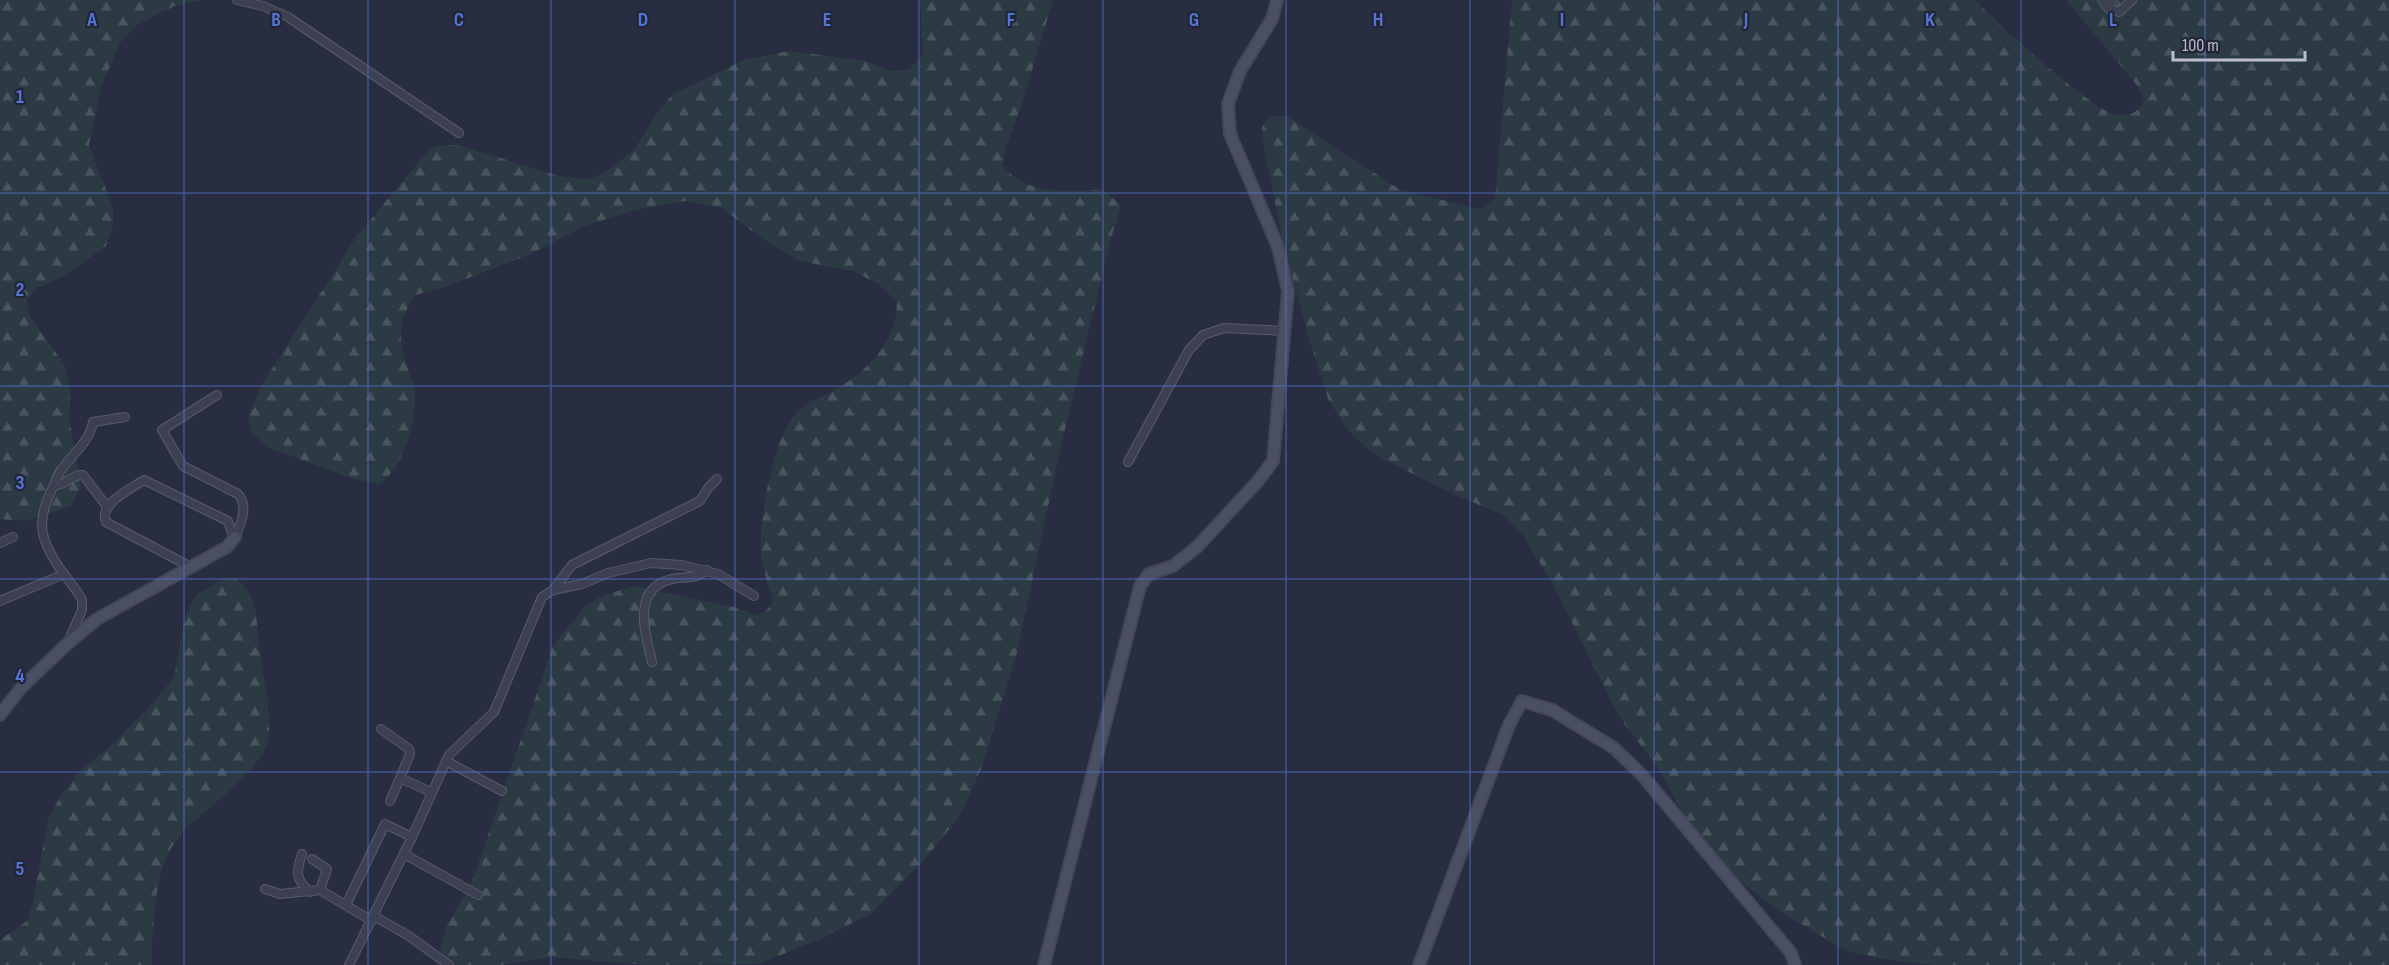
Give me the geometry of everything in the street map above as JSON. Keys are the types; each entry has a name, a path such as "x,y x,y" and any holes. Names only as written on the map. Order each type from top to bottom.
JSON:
{"street":[{"path":"237,0 263,6 295,21 459,133"},
{"path":"1044,965 1140,586 1149,574 1173,566 1197,547 1273,462 1288,291 1278,248 1230,134 1228,104 1240,71 1272,19 1277,0"},
{"path":"2102,0 2109,9 2119,12 2132,0"},
{"path":"2109,9 2113,0"},
{"path":"1128,462 1189,350 1203,335 1224,328 1286,332"},
{"path":"0,715 21,688 97,619 227,547 234,538 243,515 242,499 238,494 183,466 162,430 218,395"},
{"path":"67,644 82,610 82,600 48,552 42,512 56,477 87,441 93,422 125,417"},
{"path":"54,485 61,485 77,475 83,475 108,508"},
{"path":"349,965 404,854 446,761 460,743 494,712 542,597 553,590 572,565 700,501 717,479"},
{"path":"189,566 106,522 104,515 109,504 144,480 228,521 234,538"},
{"path":"0,543 14,537"},
{"path":"553,590 582,584 608,573 651,563 681,565 717,573 754,596"},
{"path":"652,662 644,616 644,605 649,594 662,582 699,577 707,570"},
{"path":"0,601 64,574"},
{"path":"1419,965 1509,725 1522,701 1552,710 1614,748 1642,775 1791,953 1796,965"},
{"path":"381,729 409,749 410,754 390,801"},
{"path":"446,761 502,791"},
{"path":"400,778 431,792"},
{"path":"346,905 385,824 412,837"},
{"path":"302,854 297,877 310,892"},
{"path":"404,854 477,895"},
{"path":"312,860 327,869 320,890"},
{"path":"265,888 280,894 320,890 409,936 450,965"}],"green space":[{"path":"0,0 202,0 175,6 155,15 137,25 120,43 101,87 89,145 113,208 113,226 106,246 66,275 37,288 26,301 30,317 64,364 70,389 70,424 81,486 71,506 26,521 0,519"},
{"path":"920,0 1053,0 1022,104 1005,149 1003,166 1019,180 1038,188 1099,190 1109,194 1121,207 1111,238 1061,446 1016,657 981,769 959,817 925,859 872,913 823,938 758,964 646,965 550,957 501,965 452,965 445,960 440,948 447,925 472,882 553,646 585,606 604,595 635,586 733,607 756,615 768,609 773,600 762,563 761,537 770,477 782,437 789,422 801,408 843,385 867,367 877,356 891,332 897,302 879,284 852,271 800,261 761,238 722,208 686,201 636,210 584,226 531,254 445,287 415,295 405,314 401,330 402,348 415,391 414,416 402,455 396,466 380,484 353,479 267,447 252,433 248,417 261,386 357,236 421,159 435,146 459,145 558,176 590,179 607,171 634,150 672,95 744,60 790,51 865,61 893,71 909,70 923,54"},
{"path":"1512,0 1975,0 2037,58 2089,100 2110,112 2126,115 2137,110 2144,99 2136,84 2066,0 2389,0 2389,965 1934,965 1883,959 1847,951 1782,913 1744,884 1708,848 1684,815 1661,772 1618,715 1555,588 1523,535 1501,514 1453,494 1383,459 1347,429 1328,399 1285,250 1264,148 1262,127 1271,116 1287,116 1399,189 1473,208 1484,208 1495,198"},
{"path":"233,577 248,591 255,607 269,714 268,740 265,750 250,770 177,838 167,856 155,903 152,965 0,965 0,940 27,921 33,902 48,819 61,795 80,771 105,751 149,708 174,677 185,617 196,595 216,583"}]}
